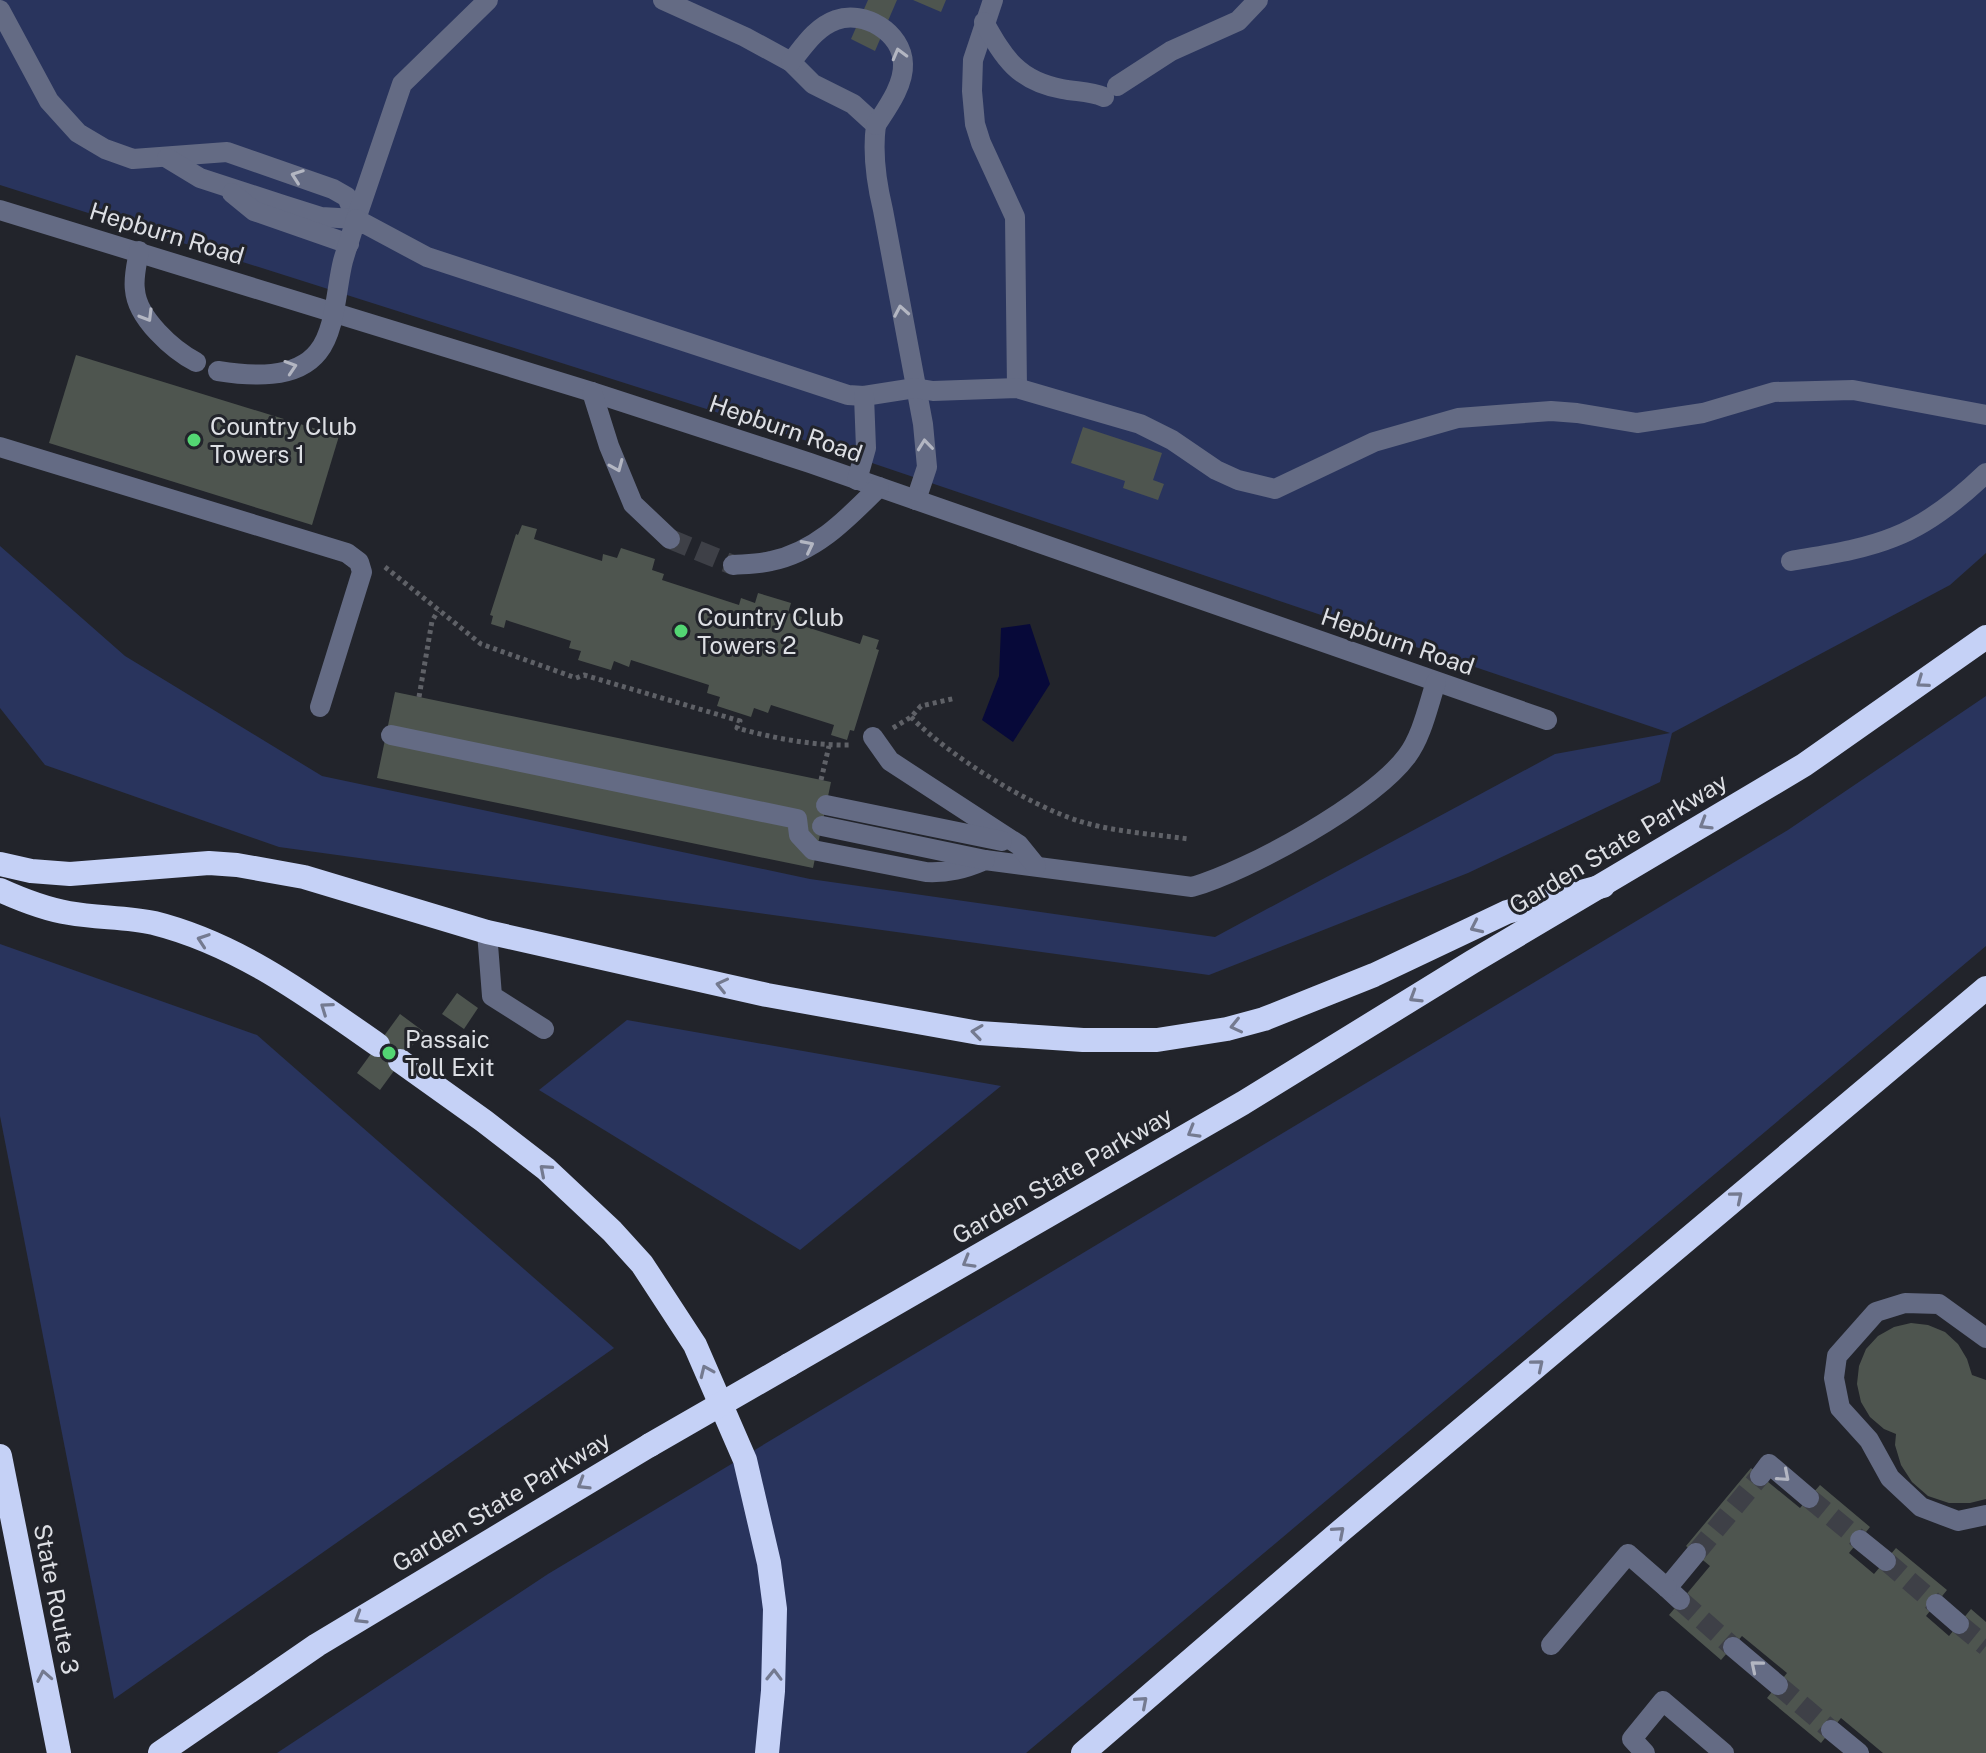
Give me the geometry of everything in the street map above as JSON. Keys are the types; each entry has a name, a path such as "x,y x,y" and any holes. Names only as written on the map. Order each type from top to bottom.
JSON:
{"highway":[{"name":"Garden State Parkway","path":"163,1751 317,1645 445,1565 1243,1103 1472,962 1804,765 1986,637"},
{"path":"0,864 31,871 70,874 209,863 237,865 304,877 487,932 767,995 979,1033 1083,1040 1157,1040 1201,1034 1264,1019 1374,975 1507,912 1603,886"},
{"path":"0,890 45,908 153,923 212,943 243,956 315,1000 378,1045"},
{"path":"1083,1753 1355,1518 1986,988"},
{"path":"400,1061 546,1169 612,1231 642,1264 695,1345 745,1460 769,1563 775,1609 774,1678 767,1753"},
{"name":"State Route 3","path":"0,1456 59,1753"}],"street":[{"path":"218,371 249,376 292,370 321,349 334,313 356,219 402,84 488,0"},
{"path":"663,0 745,37 791,62 813,84 853,104 876,125"},
{"path":"993,0 973,60 972,91 975,124 981,143 1015,217 1017,388"},
{"path":"984,22 1002,55 1026,76 1044,85 1110,92 1171,51 1238,21 1258,0"},
{"path":"0,10 49,101 78,133 105,149 133,159 227,152 333,189 347,197 356,219"},
{"path":"791,62 815,33 834,20 854,16 888,31 901,51 903,65 891,102 876,125 874,142 876,181 923,424 927,467 916,500"},
{"path":"167,158 200,178 321,217 356,219 427,257 848,395 864,396 915,388 933,391 1017,388 1140,424 1172,440 1216,470 1238,480 1275,489 1374,442 1458,418 1551,411 1637,423 1703,413 1774,392 1853,390 1986,415"},
{"path":"258,197 267,166"},
{"path":"223,185 254,211 349,244"},
{"name":"Hepburn Road","path":"0,210 592,392 879,487 1547,720"},
{"path":"139,251 135,290 138,301 154,328 180,354 196,362"},
{"path":"592,392 609,446 633,504 670,539"},
{"path":"857,480 866,448 864,396"},
{"path":"0,447 347,553 359,562 362,572 320,707"},
{"path":"1791,561 1895,537 1932,517 1986,473"},
{"path":"733,565 773,561 808,547 838,528 879,487"},
{"path":"822,826 985,860 1192,887 1214,880 1340,812 1379,786 1408,755 1423,723 1436,682"},
{"path":"391,735 797,819 799,835 813,850 926,872 955,871 985,860"},
{"path":"873,737 890,761 1019,845 1036,866"},
{"path":"826,805 1019,845"},
{"path":"487,932 492,996 544,1029"},
{"path":"1986,1338 1939,1304 1905,1303 1876,1312 1837,1356 1834,1378 1840,1408 1869,1440 1890,1478 1921,1507 1958,1521 1986,1515"},
{"path":"1760,1476 1769,1464 1809,1498"},
{"path":"1860,1540 1886,1561"},
{"path":"1551,1645 1628,1554 1674,1594 1696,1553"},
{"path":"1936,1604 1959,1624"},
{"path":"1733,1647 1778,1685"},
{"path":"1645,1753 1632,1739 1663,1701 1724,1753"},
{"path":"1831,1730 1859,1753"}],"path":[{"path":"378,558 481,644 576,678 584,675 740,721 737,728 755,733 829,746 853,745 911,717 921,706 956,698"},
{"path":"419,697 432,621 438,611"},
{"path":"911,717 927,734 959,758 1049,809 1099,826 1189,839"},
{"path":"821,780 829,746"}],"shaded area":[{"path":"0,0 1986,0 1986,553 1950,585 1672,733 1660,782 1468,873 1209,975 279,847 45,765 0,708 0,546 125,656 322,776 810,879 1215,937 1555,754 1670,733 804,440 0,185"},
{"path":"1030,624 1050,684 1013,742 982,720 999,676 1001,628"},
{"path":"1986,696 1986,946 1026,1753 277,1753 548,1574 1788,830"},
{"path":"0,944 257,1035 614,1348 114,1699 0,1116"},
{"path":"627,1020 1001,1086 800,1250 539,1090"}],"building":[{"path":"868,0 897,0 875,51 851,39"},
{"path":"913,0 946,0 941,12"},
{"name":"Country Club Towers 1","path":"76,355 339,436 312,525 49,443"},
{"path":"1083,427 1162,453 1153,480 1164,484 1158,500 1123,488 1125,481 1071,463"},
{"name":"Country Club Towers 2","path":"522,525 537,529 534,539 602,561 603,554 617,558 621,548 655,559 652,570 664,574 662,580 739,605 741,598 755,603 758,593 791,603 788,613 802,617 800,625 860,644 863,635 879,640 876,649 879,650 854,731 850,730 847,740 831,735 834,725 771,705 768,713 754,708 751,717 717,706 720,697 707,693 709,685 631,660 629,667 614,661 611,670 578,660 581,651 569,648 571,641 506,620 504,628 491,624 493,616 490,615 516,534"},
{"path":"395,692 831,782 813,868 377,778"},
{"path":"457,993 478,1008 464,1029 442,1014"},
{"name":"Passaic Toll Exit","path":"400,1014 423,1031 380,1090 357,1073"},
{"path":"1911,1323 1928,1325 1945,1332 1958,1344 1972,1375 1986,1380 1986,1499 1949,1503 1928,1496 1912,1482 1901,1465 1895,1445 1896,1434 1870,1417 1861,1402 1857,1384 1859,1366 1866,1349 1878,1336 1894,1327"},
{"path":"1751,1468 1800,1508 1820,1485 1870,1527 1849,1553 1874,1574 1896,1548 1947,1590 1926,1616 1949,1636 1971,1609 1986,1622 1986,1753 1883,1753 1841,1718 1821,1743 1767,1698 1787,1673 1742,1636 1721,1660 1669,1615 1710,1566 1686,1546"}],"tunnel":[{"path":"670,539 733,565"},
{"path":"1696,1553 1760,1476"},
{"path":"1809,1498 1860,1540"},
{"path":"1886,1561 1936,1604"},
{"path":"1680,1600 1733,1647"},
{"path":"1959,1624 1986,1646"},
{"path":"1778,1685 1831,1730"}],"place":[{"name":"Country Club Towers 1","path":"194,440"},
{"name":"Country Club Towers 2","path":"681,631"},
{"name":"Passaic Toll Exit","path":"389,1053"}]}
